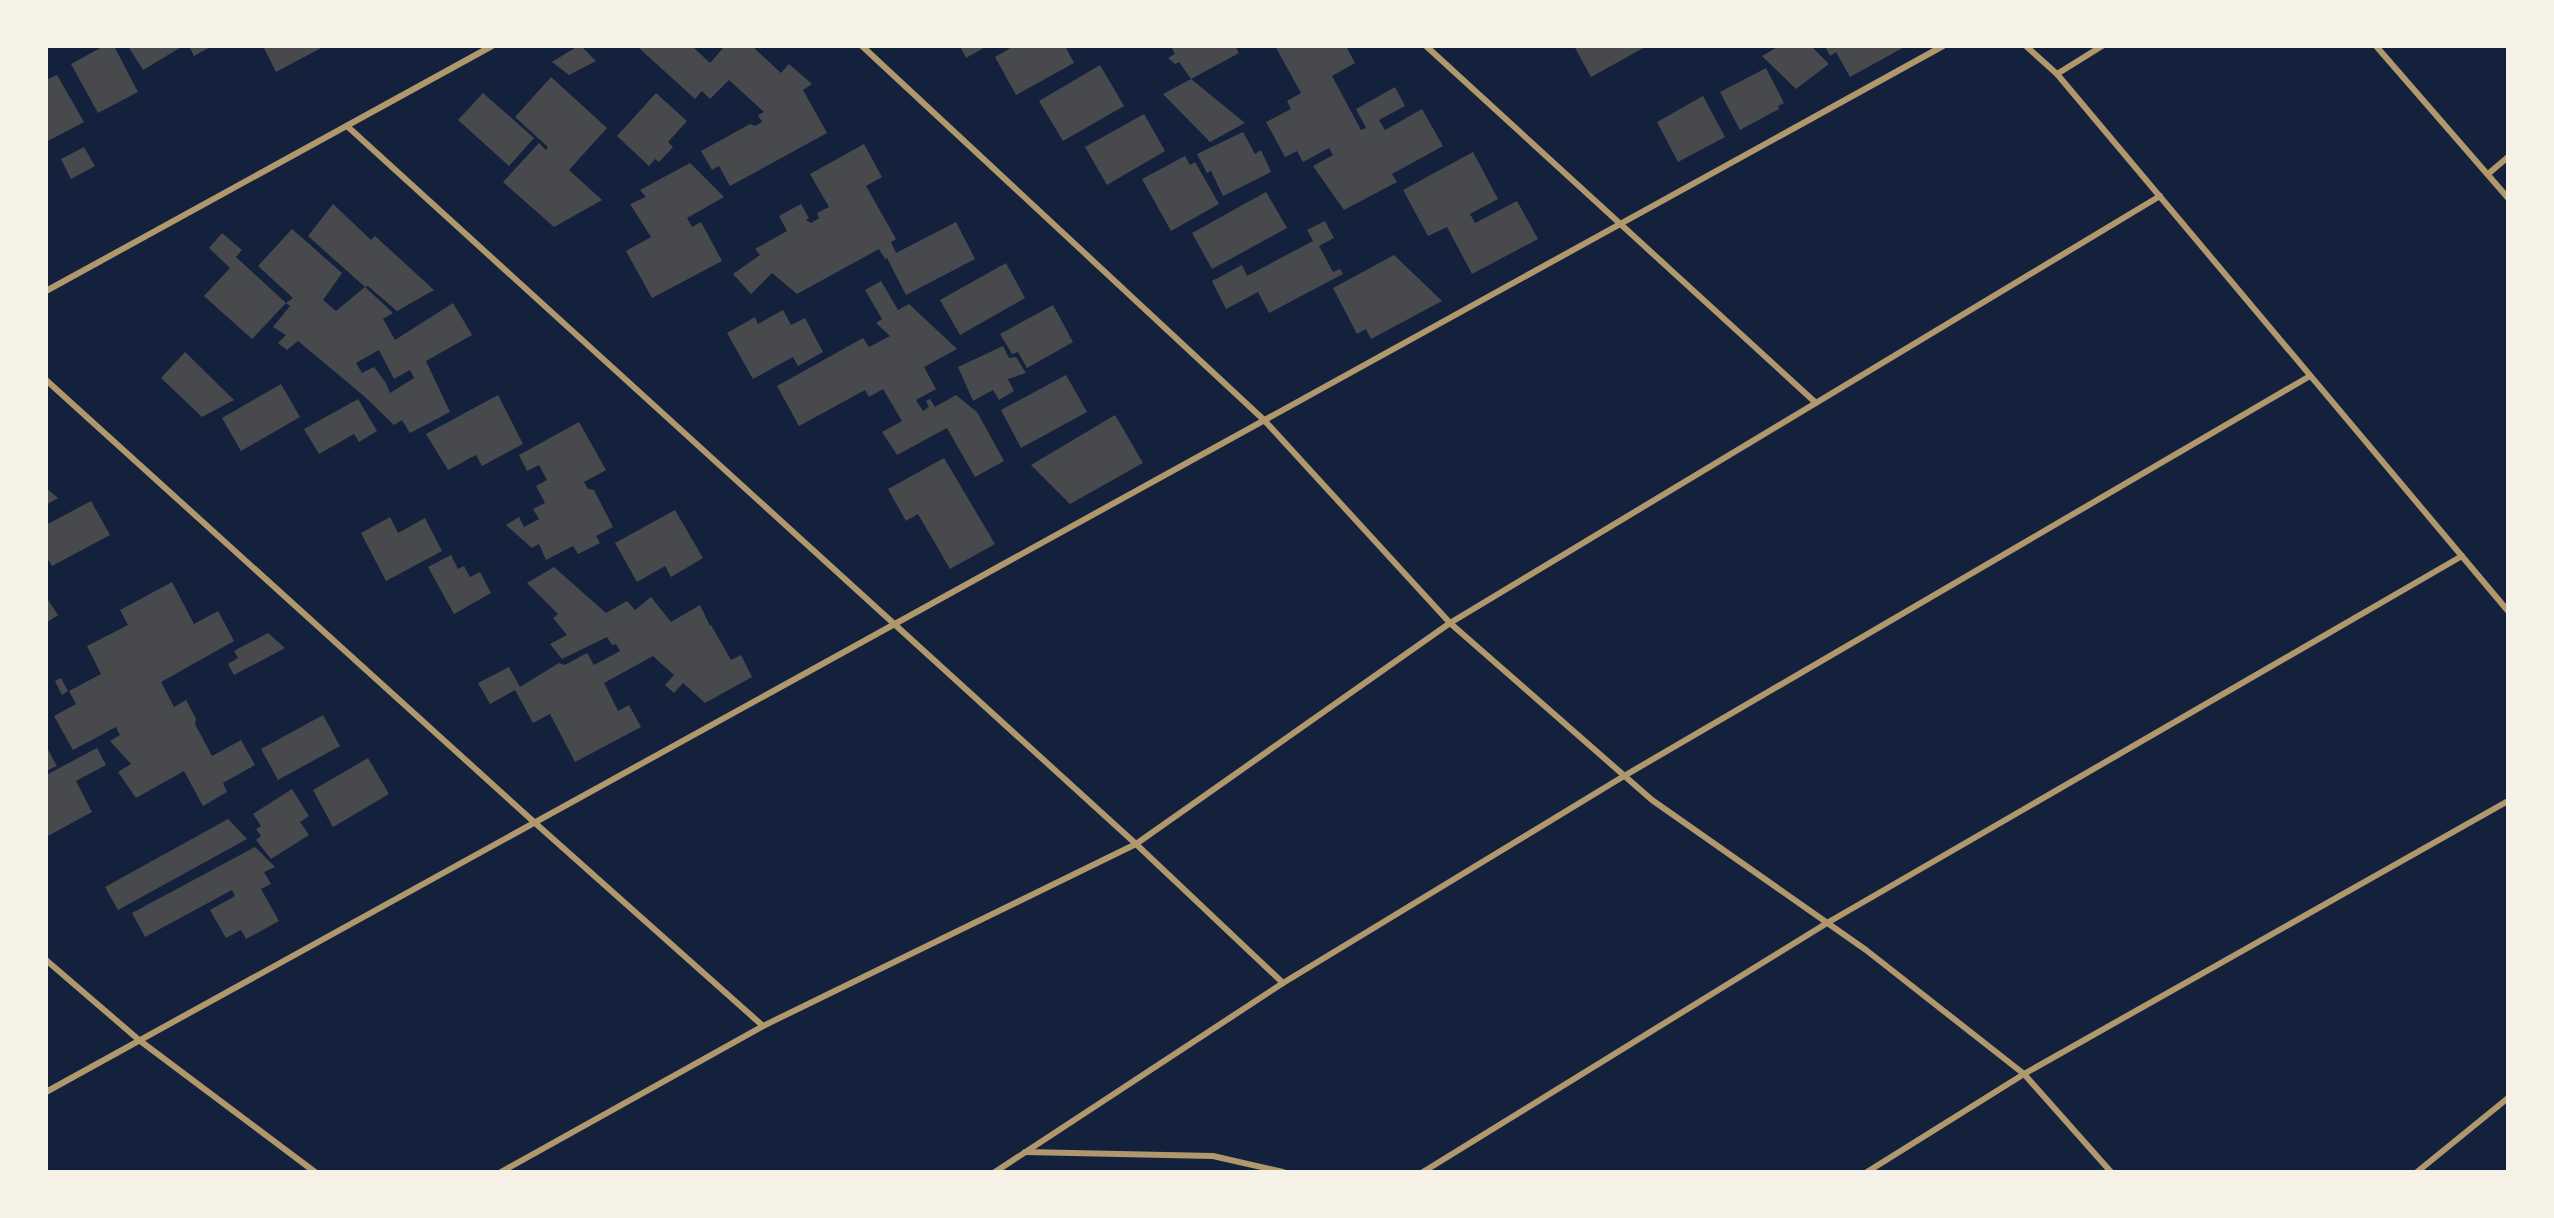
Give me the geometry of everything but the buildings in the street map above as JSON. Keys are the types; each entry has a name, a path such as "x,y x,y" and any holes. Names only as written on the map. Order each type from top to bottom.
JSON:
{"street":[{"path":"46,291 492,46"},
{"path":"862,46 1264,420 1450,623 1652,800 1866,950 2024,1074 2111,1172"},
{"path":"1426,46 1815,403"},
{"path":"46,1092 1943,46"},
{"path":"2026,46 2057,74 2508,611"},
{"path":"2057,74 2102,46"},
{"path":"2376,46 2508,198"},
{"path":"347,126 1136,844 1283,983"},
{"path":"2488,174 2508,157"},
{"path":"501,1172 763,1026 1136,844 1450,623 2160,196"},
{"path":"995,1172 1283,983 1624,776 2310,376"},
{"path":"46,380 763,1026"},
{"path":"1423,1172 1827,923 2462,556"},
{"path":"1868,1172 2024,1074 2508,801"},
{"path":"46,960 139,1040 315,1172"},
{"path":"2417,1172 2508,1098"},
{"path":"1024,1152 1213,1156 1283,1172"}]}
